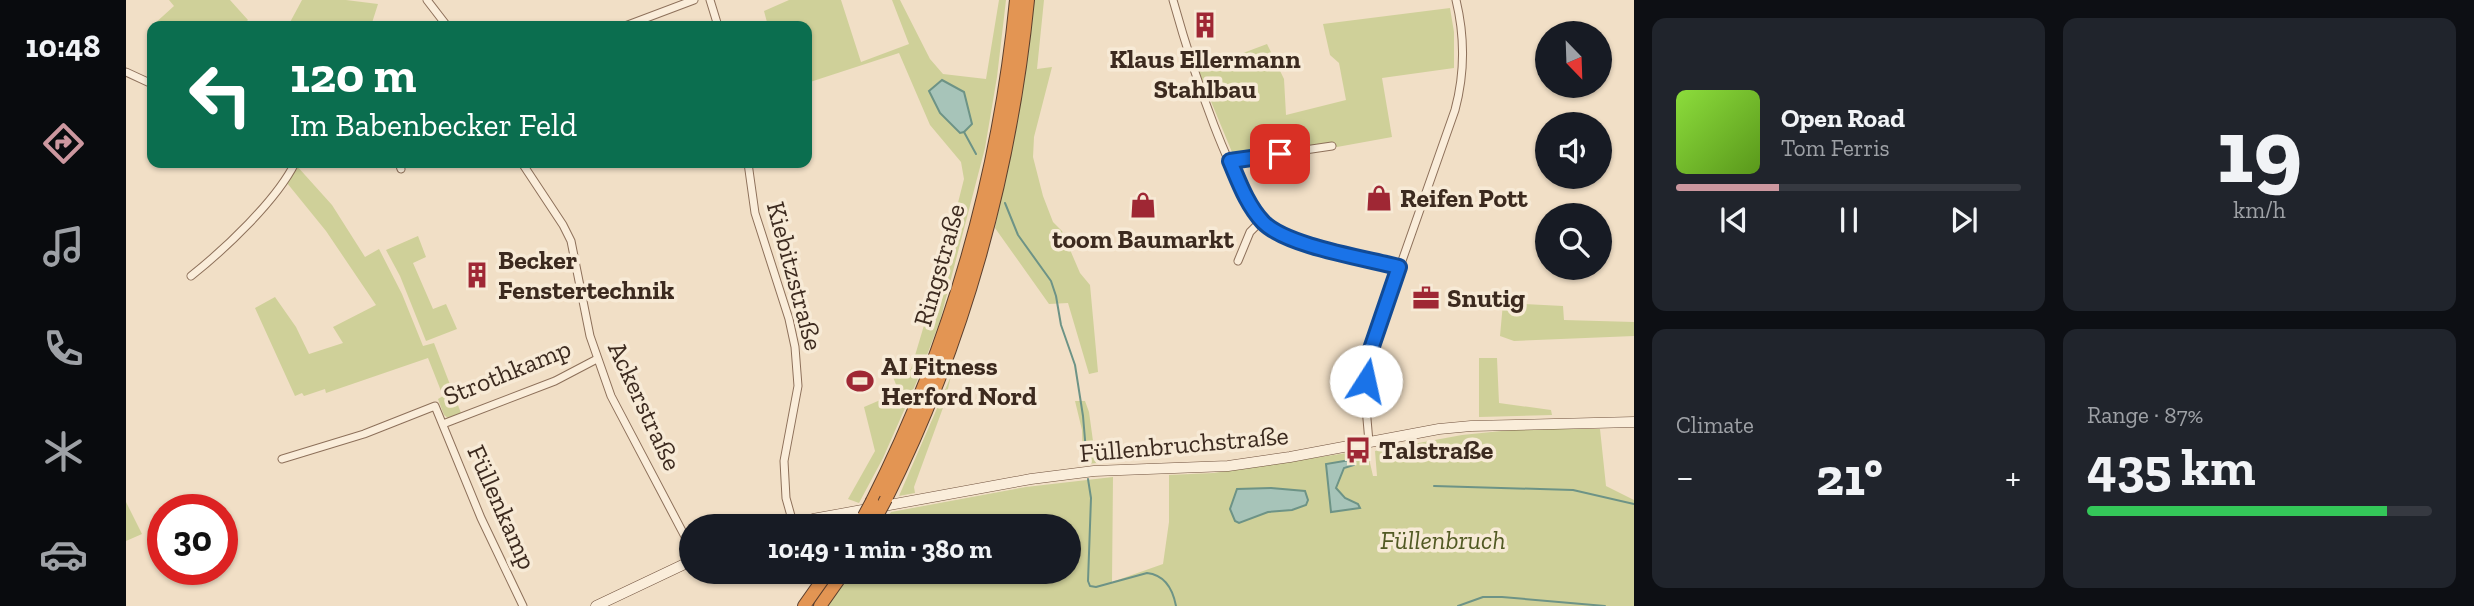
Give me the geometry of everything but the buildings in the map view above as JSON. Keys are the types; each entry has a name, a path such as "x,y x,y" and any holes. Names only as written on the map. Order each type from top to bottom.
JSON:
{"highway":[{"name":"Ringstraße","path":"867,514 912,418 929,374 968,253 998,126 1016,0"},
{"name":"Ringstraße","path":"878,514 936,390 980,257 1011,121 1028,0"},
{"path":"804,606 820,584"},
{"path":"820,606 836,584"}],"street":[{"path":"428,0 443,21"},
{"path":"638,21 694,0"},
{"path":"710,0 716,21"},
{"path":"1173,0 1191,64 1230,161 1250,205 1261,221 1286,238 1399,267"},
{"path":"1369,442 1365,411 1368,364 1378,327 1458,98 1463,50 1456,0"},
{"path":"126,72 147,82"},
{"path":"1230,161 1332,146"},
{"path":"191,276 255,215 285,182 292,168"},
{"name":"Ackerstraße","path":"527,168 571,241 597,359 622,420 679,526"},
{"name":"Kiebitzstraße","path":"749,168 758,221 789,319 795,347 797,386 784,461 786,498 790,514"},
{"path":"1238,261 1250,232 1261,221"},
{"name":"Strothkamp","path":"282,459 364,434 433,406 437,408 443,425 555,381 597,359"},
{"name":"Füllenbruchstraße","path":"842,514 1031,479 1107,470 1228,466 1440,429 1634,422"},
{"name":"Füllenkamp","path":"443,425 481,518 523,606"},
{"path":"596,606 679,567"}],"green space":[{"path":"169,0 230,0 248,20 158,21 174,6"},
{"path":"302,0 346,0 378,4 373,21 291,21"},
{"path":"789,0 841,0 861,62 909,44 892,0 900,0 930,59 943,74 986,79 999,0 1006,0 985,148 940,321 883,458 859,503 848,499 875,451 864,407 899,392 893,377 911,369 964,179 961,162 930,125 899,53 812,81 812,21 767,21 764,11"},
{"path":"1033,0 1044,0 1037,69 1052,67 1034,137 1033,157 1053,222 1062,231 1080,273 1090,285 1098,372 1089,374 1068,303 1049,304 995,228 1025,72"},
{"path":"1450,8 1454,32 1454,68 1382,78 1392,137 1337,147 1326,145 1234,157 1198,70 1267,44 1284,79 1286,115 1346,100 1339,63 1330,55 1323,24"},
{"path":"294,168 299,168 332,205 365,257 379,249 402,294 423,346 434,343 461,413 448,418 444,415 438,399 443,396 428,358 326,393 325,389 295,396 255,308 275,297 296,327 309,354 343,343 333,327 376,305 326,231 287,183"},
{"path":"418,236 426,257 413,263 433,309 446,304 457,329 426,341 400,276 386,250"},
{"path":"1503,303 1563,306 1564,320 1634,322 1634,336 1514,341 1500,336"},
{"path":"1479,358 1497,358 1499,403 1551,410 1552,415 1479,417"},
{"path":"951,376 944,405 914,487 915,493 899,496"},
{"path":"1075,401 1085,401 1089,412 1096,463 1083,465 1082,430"},
{"name":"Füllenbruch","path":"1521,429 1600,429 1606,486 1634,500 1634,606 828,606 843,584 1081,584 1081,514 890,514 891,512 1026,487 1113,477 1112,582 1163,564 1169,522 1169,475 1213,473 1367,450 1373,476 1377,476 1375,451 1462,435"},
{"path":"126,502 142,534 126,541"}],"shaded area":[{"path":"942,80 964,92 972,124 964,132 960,133 940,113 929,91"},
{"path":"1356,459 1354,465 1344,468 1336,488 1360,508 1331,512 1326,464"},
{"path":"1237,489 1305,491 1308,500 1306,505 1292,510 1268,512 1239,523 1235,521 1230,509"}],"waterway":[{"path":"964,132 976,154"},
{"path":"1005,203 1018,235 1051,281 1056,296 1061,325 1075,365 1087,463"},
{"path":"1088,479 1091,498 1090,586 1096,587 1147,573 1153,574 1167,584 1176,606"},
{"path":"1434,486 1573,490 1634,504"},
{"path":"1458,606 1483,597 1605,606"}],"place":[{"name":"Klaus Ellermann Stahlbau","path":"1205,25"},
{"name":"Reifen Pott","path":"1379,198"},
{"name":"toom Baumarkt","path":"1143,205"},
{"name":"Becker Fenstertechnik","path":"477,275"},
{"name":"Snutig","path":"1426,298"},
{"name":"AI Fitness Herford Nord","path":"860,381"},
{"name":"Talstraße","path":"1358,450"}],"route":[{"path":"1280,154 1230,161 1242,190 1261,221 1275,232 1300,243 1399,267 1371,349 1366,381"}]}
